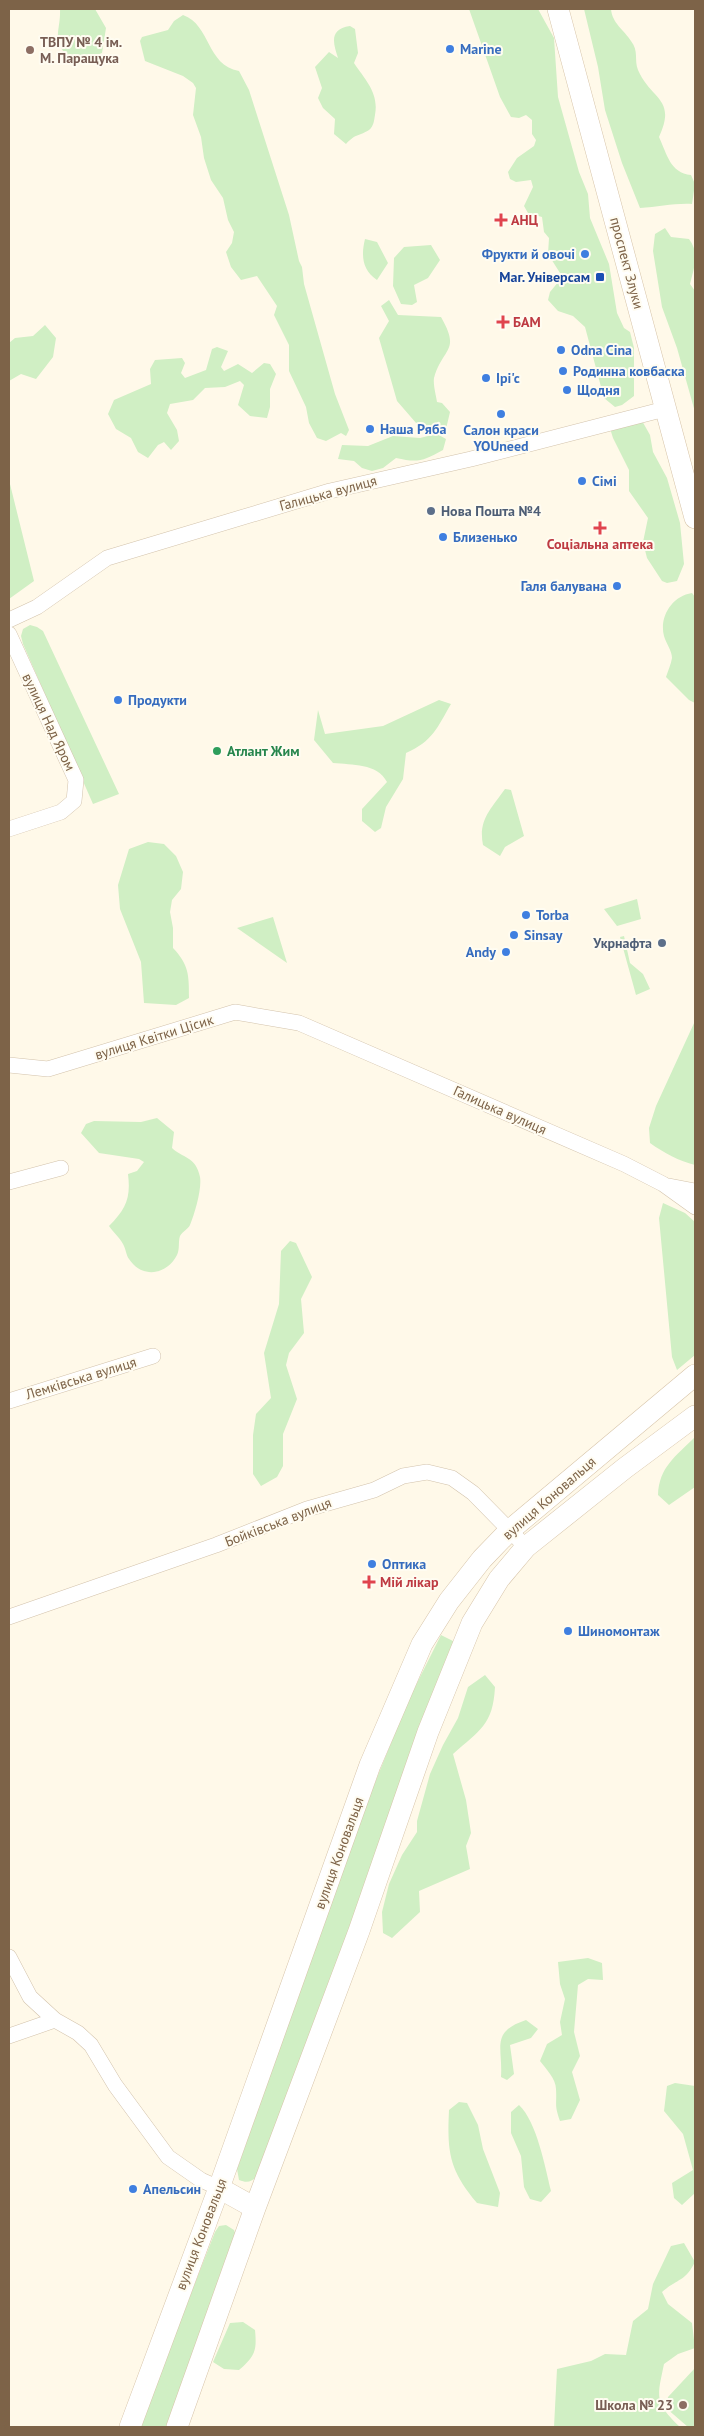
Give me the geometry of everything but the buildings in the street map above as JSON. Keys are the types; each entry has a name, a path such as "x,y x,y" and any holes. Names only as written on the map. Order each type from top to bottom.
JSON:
{"main road":[{"name":"проспект Злуки","path":"558,9 695,518"},
{"name":"вулиця Коновальця","path":"130,2427 219,2188 370,1765 422,1644 449,1601 482,1559 510,1530 695,1375"},
{"name":"вулиця Коновальця","path":"177,2427 255,2208 359,1931 428,1732 472,1622 499,1579 526,1547 625,1468 695,1416"},
{"path":"608,1446 625,1468"},
{"path":"449,1601 472,1622"},
{"path":"219,2188 255,2208"}],"street":[{"name":"Галицька вулиця","path":"9,620 37,607 107,558 330,491 665,409"},
{"name":"вулиця Над Яром","path":"9,634 76,780 74,801 61,812 9,830"},
{"name":"вулиця Квітки Цісик","path":"9,1065 48,1069 235,1012 299,1023"},
{"name":"Галицька вулиця","path":"299,1023 614,1160 663,1184 695,1208"},
{"path":"9,1182 61,1168"},
{"path":"663,1184 695,1191"},
{"name":"Лемківська вулиця","path":"9,1401 153,1356"},
{"name":"Бойківська вулиця","path":"9,1617 216,1545 307,1509 374,1490 403,1476 427,1472 452,1478 479,1498 526,1547"},
{"path":"9,1957 30,1997 55,2020 78,2033 91,2045 115,2085 168,2158 201,2180 219,2188"},
{"path":"9,2036 55,2020"}],"green space":[{"path":"60,9 95,9 106,28 102,53 88,58 70,59 60,46 58,40"},
{"path":"469,9 538,9 554,38 558,97 579,172 588,194 590,218 609,264 617,313 624,328 630,332 634,348 634,396 622,405 615,407 604,398 585,327 573,316 558,311 548,300 550,292 559,281 560,273 548,254 549,238 544,232 542,217 528,213 524,206 533,187 531,180 516,182 510,179 508,172 517,158 534,146 536,140 532,134 532,120 526,115 519,118 511,117 500,97"},
{"path":"584,9 611,9 616,22 633,45 636,52 638,70 643,80 664,107 664,124 659,137 667,156 678,171 691,175 695,184 692,204 640,208 622,163 605,110 598,67"},
{"path":"183,15 199,27 220,61 228,67 239,71 249,90 289,215 302,267 304,284 335,394 349,430 346,436 341,433 326,441 317,438 309,423 306,407 289,371 289,345 274,315 277,306 257,276 241,280 231,267 226,252 232,243 234,232 228,220 223,198 211,180 204,158 201,137 193,115 196,88 193,83 183,76 145,61 140,41 142,37 168,30 174,21"},
{"path":"350,26 355,29 358,53 354,63 373,94 376,107 371,128 346,144 334,134 335,119 323,108 318,98 322,88 315,67 329,52 338,58 334,38 339,30"},
{"path":"665,228 671,237 689,239 695,255 690,284 695,291 695,412 677,348 662,307 653,251 655,234"},
{"path":"365,239 377,242 388,263 377,280 368,272 364,262"},
{"path":"431,245 440,260 428,278 414,285 417,302 412,305 401,304 393,286 394,258 404,247"},
{"path":"389,300 398,315 441,317 447,328 450,344 434,378 434,384 437,402 442,403 450,412 446,429 437,434 446,439 443,450 420,460 396,458 383,468 372,471 362,468 354,461 338,459 342,445 368,446 393,436 420,438 432,435 423,431 397,401 379,338 389,321 381,306"},
{"path":"45,325 56,338 53,357 36,379 21,374 9,381 9,343 15,338 33,336"},
{"path":"217,347 228,351 221,367 224,371 238,364 252,373 264,363 270,364 276,374 270,389 270,407 267,418 250,416 238,405 244,385 240,381 225,387 205,388 193,400 170,404 167,413 177,430 179,441 171,450 164,442 158,445 148,458 138,452 131,438 116,429 108,414 114,400 151,384 150,369 155,360 182,358 185,363 181,373 185,378 206,370 212,349"},
{"path":"641,419 650,435 653,452 667,478 680,523 684,564 677,581 667,583 662,581 647,558 643,542 648,518 629,491 629,470 613,438 608,422"},
{"path":"9,480 34,581 9,599"},
{"path":"692,593 695,597 695,703 689,700 666,677 672,658 663,629 665,615 673,603 678,598"},
{"path":"30,625 43,631 119,794 93,804 23,644 21,636 23,629"},
{"path":"439,700 451,704 438,727 428,739 406,753 403,779 386,807 381,828 375,832 362,821 362,809 387,782 383,776 371,768 333,763 314,740 318,710 325,734 383,726"},
{"path":"505,789 511,790 524,836 505,847 500,856 483,845 482,829 487,815"},
{"path":"148,842 164,844 176,856 183,872 181,889 172,900 170,912 173,928 173,948 187,971 189,998 176,1005 144,1003 141,962 120,909 118,885 129,849"},
{"path":"637,899 641,919 617,926 604,909"},
{"path":"273,917 287,963 237,928"},
{"path":"624,936 630,963 643,974 650,989 636,995 620,937"},
{"path":"695,1021 695,1165 672,1156 650,1143 649,1128 656,1106"},
{"path":"157,1118 174,1132 172,1148 192,1161 198,1170 200,1182 194,1214 189,1226 180,1236 177,1255 173,1262 161,1270 147,1272 134,1265 129,1259 122,1242 109,1226 120,1214 126,1203 129,1190 128,1174 137,1171 144,1162 139,1159 99,1153 81,1133 86,1124 94,1121 141,1122"},
{"path":"663,1203 685,1213 695,1222 695,1355 677,1370 672,1357 659,1218"},
{"path":"290,1241 296,1243 312,1277 301,1299 304,1333 289,1353 286,1365 297,1399 283,1434 283,1466 277,1477 261,1486 253,1474 253,1435 256,1414 271,1398 264,1353 279,1304 281,1251"},
{"path":"695,1437 695,1487 669,1505 658,1495 659,1485 665,1469 675,1456"},
{"path":"441,1635 455,1642 260,2173 251,2181 239,2180 237,2169 368,1800 408,1701"},
{"path":"485,1675 495,1687 494,1700 488,1719 471,1739 453,1754 466,1800 471,1833 466,1846 470,1869 419,1891 420,1912 392,1938 383,1933 382,1912 389,1884 402,1855 417,1832 417,1821 430,1774 458,1718 468,1687"},
{"path":"588,1958 602,1963 603,1980 588,1979 578,1985 574,2032 580,2056 572,2072 580,2100 571,2119 560,2121 556,2108 556,2085 540,2061 547,2044 562,2035 560,2022 565,1999 560,1984 558,1962"},
{"path":"526,2020 538,2029 531,2038 510,2045 514,2074 507,2080 501,2077 500,2049 503,2035 507,2030"},
{"path":"675,2083 695,2086 695,2193 682,2205 674,2198 672,2183 693,2170 683,2134 664,2111 667,2086"},
{"path":"459,2102 467,2103 478,2125 483,2149 500,2193 498,2207 477,2203 455,2170 450,2149 449,2110"},
{"path":"519,2105 531,2122 543,2158 551,2191 541,2202 530,2199 524,2187 521,2156 511,2133 511,2112"},
{"path":"226,2225 234,2230 237,2238 168,2427 139,2427 215,2232 219,2226"},
{"path":"684,2243 695,2262 684,2277 662,2292 668,2304 692,2323 695,2348 678,2354 664,2364 659,2392 662,2405 680,2427 554,2427 557,2369 591,2361 605,2354 626,2355 633,2321 648,2309 653,2284 671,2246"},
{"path":"243,2322 255,2330 256,2343 254,2353 249,2361 239,2370 224,2369 213,2362 230,2323"},
{"name":"Школа № 23","path":"695,2368 695,2427 688,2427 666,2408 668,2397"}],"place":[{"name":"Marine","path":"450,49"},
{"name":"ТВПУ № 4 ім. М. Паращука","path":"30,50"},
{"name":"АНЦ","path":"501,220"},
{"name":"Фрукти й овочі","path":"585,254"},
{"name":"Маг. Універсам","path":"600,277"},
{"name":"БАМ","path":"503,322"},
{"name":"Odna Cina","path":"561,350"},
{"name":"Родинна ковбаска","path":"563,371"},
{"name":"Ірі'с","path":"486,378"},
{"name":"Щодня","path":"567,390"},
{"name":"Салон краси YOUneed","path":"501,414"},
{"name":"Наша Ряба","path":"370,429"},
{"name":"Сімі","path":"582,481"},
{"name":"Нова Пошта №4","path":"431,511"},
{"name":"Соціальна аптека","path":"600,528"},
{"name":"Близенько","path":"443,537"},
{"name":"Галя балувана","path":"617,586"},
{"name":"Продукти","path":"118,700"},
{"name":"Атлант Жим","path":"217,751"},
{"name":"Torba","path":"526,915"},
{"name":"Sinsay","path":"514,935"},
{"name":"Укрнафта","path":"662,943"},
{"name":"Andy","path":"506,952"},
{"name":"Оптика","path":"372,1564"},
{"name":"Мій лікар","path":"369,1582"},
{"name":"Шиномонтаж","path":"568,1631"},
{"name":"Апельсин","path":"133,2189"},
{"name":"Школа № 23","path":"683,2405"}]}
